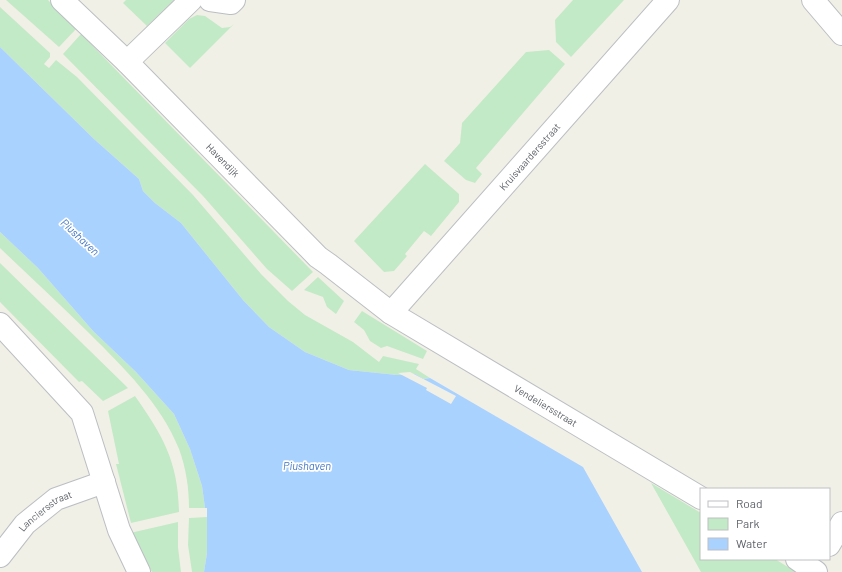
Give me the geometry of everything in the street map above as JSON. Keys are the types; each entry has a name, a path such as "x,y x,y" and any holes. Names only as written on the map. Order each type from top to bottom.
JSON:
{"street":[{"name":"Havendijk","path":"62,0 127,62 318,257 391,313"},
{"path":"127,62 191,0"},
{"path":"210,0 231,3 234,0"},
{"name":"Kruisvaardersstraat","path":"391,313 668,0"},
{"path":"813,0 842,34"},
{"name":"Vendeliersstraat","path":"391,313 700,497"},
{"path":"0,324 82,413 119,530 139,572"},
{"name":"Lanciersstraat","path":"0,556 25,524 56,499 104,482"},
{"path":"830,543 842,523"}],"green space":[{"path":"6,0 48,0 76,29 59,47"},
{"path":"126,0 174,0 147,26 123,3"},
{"path":"573,0 624,0 571,57 556,42 555,20"},
{"path":"0,7 50,53 50,57 44,64 49,68 56,60 77,77 193,195 261,274 288,301 305,315 353,342 379,362 383,356 419,364 416,369 430,378 424,379 415,374 397,375 349,370 305,352 269,327 243,300 181,223 155,203 143,191 139,179 94,139 0,47"},
{"path":"197,15 205,16 222,28 230,27 234,24 190,68 165,43 189,19"},
{"path":"81,34 313,272 292,291 267,269 203,196 63,54"},
{"path":"549,50 565,64 476,168 482,174 475,183 466,180 444,161 460,143 462,123 526,52"},
{"path":"425,164 459,194 459,202 431,236 424,231 405,254 407,256 394,271 384,272 354,241"},
{"path":"0,232 38,268 93,331 136,372 174,414 190,449 202,486 205,508 189,508 187,478 184,463 171,433 152,402 128,373 103,347 0,248"},
{"path":"0,263 128,388 103,401 82,381 79,382 0,302"},
{"path":"318,277 344,301 336,314 327,307 323,297 304,290"},
{"path":"362,311 427,351 423,359 387,346 381,348 370,341 364,330 354,322"},
{"path":"135,396 154,424 172,463 176,478 179,512 131,523 116,464 119,464 108,411"},
{"path":"651,483 700,512 700,560 777,560 796,572 701,572"},
{"path":"207,517 207,553 204,572 192,572 188,545 189,518"},
{"path":"178,522 178,547 181,572 152,572 130,533"}],"water":[{"name":"Piushaven","path":"0,47 94,139 139,179 143,191 155,203 181,223 243,300 269,327 305,352 349,370 397,375 415,374 424,379 430,378 583,467 642,572 204,572 207,553 207,508 205,508 202,486 190,449 174,414 136,372 93,331 38,268 0,232"}],"pier":[{"path":"410,372 456,396 451,404 426,390 427,388 398,373"}]}
